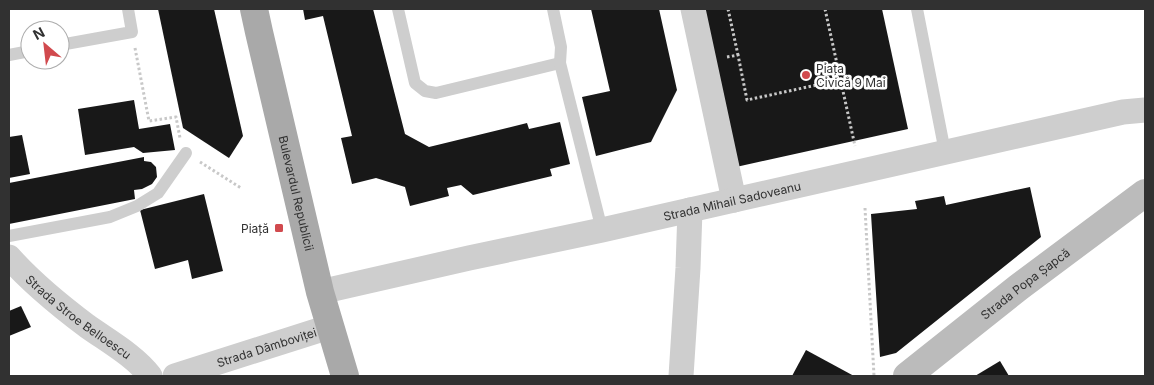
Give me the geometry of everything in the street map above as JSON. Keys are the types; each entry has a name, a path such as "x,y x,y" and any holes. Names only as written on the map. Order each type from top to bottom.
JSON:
{"main road":[{"name":"Bulevardul Republicii","path":"254,9 320,292 345,376"},
{"name":"Strada Popa Șapcă","path":"906,376 1019,287 1145,193"}],"street":[{"path":"693,9 734,200"},
{"name":"Strada Mihail Sadoveanu","path":"320,292 1123,112 1145,110"},
{"path":"681,376 690,210"},
{"name":"Strada Stroe Belloescu","path":"9,257 25,275 65,309 136,361 150,376"},
{"name":"Strada Dâmboviței","path":"175,376 329,327"}],"lane":[{"path":"70,44 132,32 128,9"},
{"path":"398,9 415,83 425,92 436,93 560,63"},
{"path":"553,9 561,47 560,63 602,230"},
{"path":"917,9 945,152"},
{"path":"9,236 110,217 137,206 158,193 186,153"}],"path":[{"path":"728,9 747,100 840,80"},
{"path":"825,9 855,146"},
{"path":"132,32 150,121 176,117 183,151 241,188"},
{"path":"704,61 738,55"},
{"path":"864,208 874,376"}],"building":[{"path":"158,9 214,9 243,136 229,158 183,128"},
{"path":"303,9 373,9 405,134 429,147 527,123 529,129 560,122 570,164 550,169 552,176 473,195 461,185 447,188 449,196 410,206 405,187 376,178 352,184 341,138 352,136 323,16 305,20"},
{"path":"591,9 659,9 677,90 651,142 596,156 582,97 610,91"},
{"name":"Piața Civică 9 Mai","path":"702,9 882,9 908,129 736,167"},
{"path":"134,100 139,129 170,124 175,150 143,153 134,147 85,155 78,109"},
{"path":"22,135 30,174 9,178 9,137"},
{"path":"144,157 144,161 151,162 156,167 157,177 152,184 142,189 134,190 135,199 9,224 9,183"},
{"path":"1030,187 1041,237 896,353 880,357 871,214 917,209 915,201 944,196 946,205"},
{"path":"204,194 223,271 192,279 188,260 155,269 140,210"},
{"path":"21,306 31,327 9,336 9,311"},
{"path":"806,350 854,376 792,376"},
{"path":"1000,361 1009,376 975,376"}],"place":[{"name":"Piața Civică 9 Mai","path":"806,75"},
{"name":"Piață","path":"279,228"}]}
